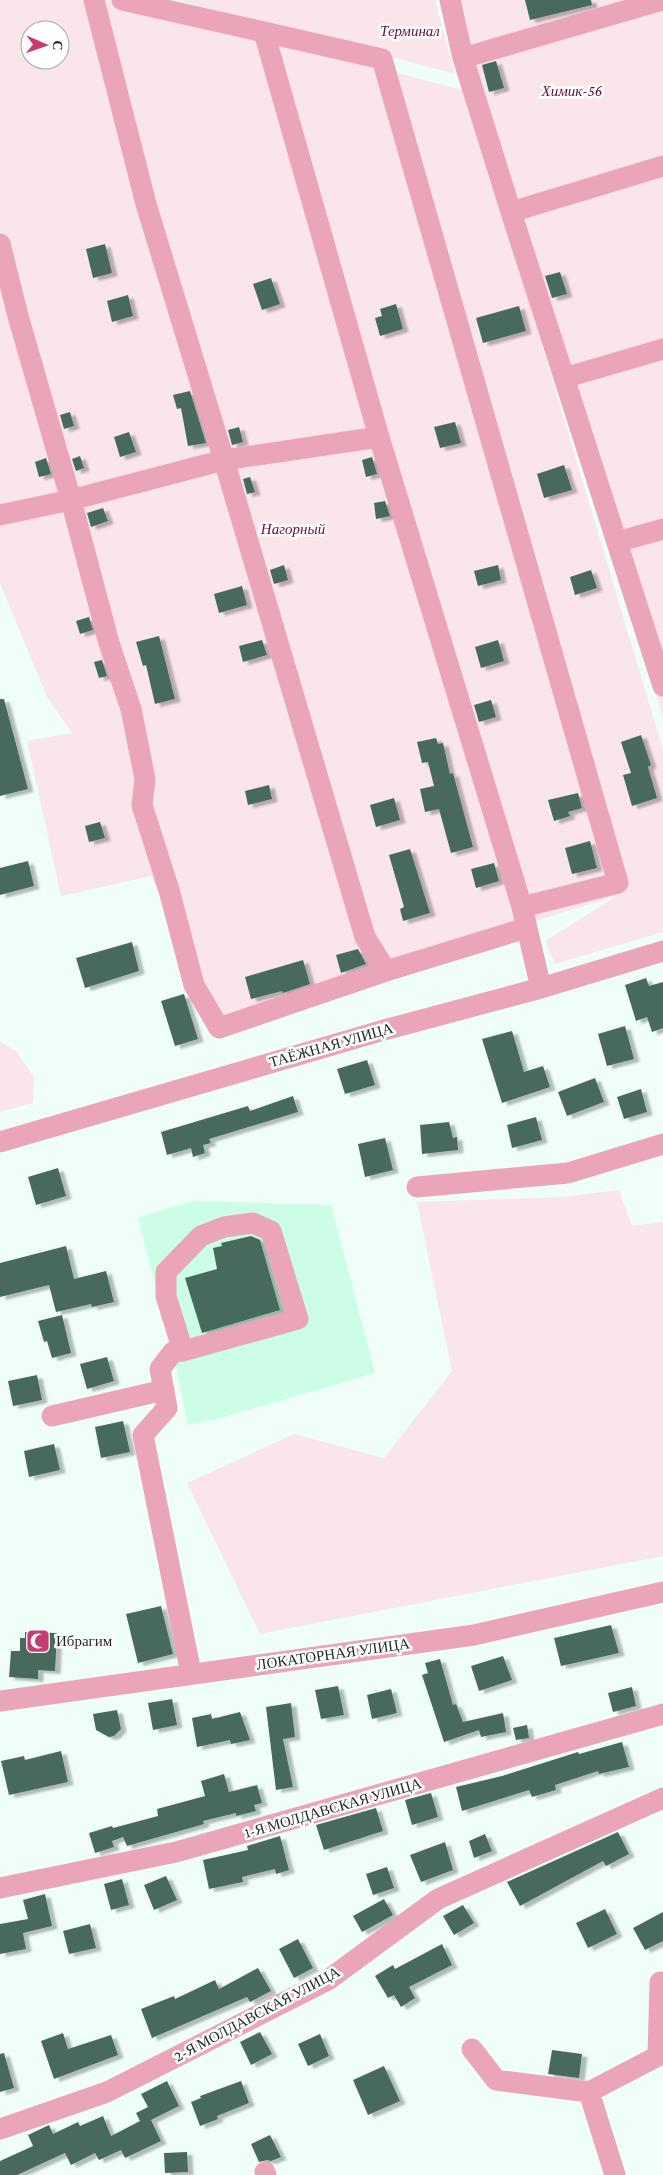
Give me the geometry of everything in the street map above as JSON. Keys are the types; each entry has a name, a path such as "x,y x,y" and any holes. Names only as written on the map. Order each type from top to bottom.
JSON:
{"street":[{"path":"94,0 146,204 365,937 386,970"},
{"path":"122,0 382,59 618,883 522,907"},
{"path":"450,0 463,58 510,212 663,686"},
{"path":"463,58 662,0"},
{"path":"264,32 379,437 522,907 541,988"},
{"path":"510,212 663,166"},
{"path":"0,244 18,316 71,500 109,643 131,709 145,779 142,805 169,890 194,985 219,1028 386,970 526,928"},
{"path":"564,378 663,349"},
{"path":"0,515 71,500 224,460 379,437"},
{"path":"617,542 663,529"},
{"name":"ТАЁЖНАЯ УЛИЦА","path":"0,1142 384,1030 541,988 663,951"},
{"path":"417,1186 568,1173 663,1144"},
{"path":"183,1352 166,1296 166,1272 201,1236 224,1227 253,1223 271,1231 298,1319 183,1352 173,1352 160,1369 167,1408 143,1435 191,1673"},
{"path":"52,1416 164,1390"},
{"name":"ЛОКАТОРНАЯ УЛИЦА","path":"0,1700 474,1635 663,1592"},
{"name":"1-Я МОЛДАВСКАЯ УЛИЦА","path":"0,1888 176,1852 663,1714"},
{"name":"2-Я МОЛДАВСКАЯ УЛИЦА","path":"0,2129 107,2092 328,1980 438,1898 663,1798"},
{"path":"641,1809 663,1814"},
{"path":"472,2049 496,2080 589,2092 658,2056 660,1982"},
{"path":"589,2092 615,2175"}],"shaded area":[{"path":"192,1201 331,1205 375,1373 228,1416 188,1425 173,1352 138,1218"}],"green space":[{"name":"Нагорный","path":"0,0 110,0 255,35 466,91 663,750 663,932 555,964 545,941 617,896 211,1020 151,876 61,896 27,741 72,733 47,697 0,583"},
{"name":"Терминал","path":"177,0 435,0 455,74"},
{"name":"Химик-56","path":"452,0 663,0 663,719 465,47"},
{"path":"0,1042 16,1051 34,1077 33,1103 0,1112"},
{"path":"619,1190 632,1226 663,1222 663,1556 260,1634 187,1483 294,1434 384,1458 452,1371 417,1202 563,1197"}],"building":[{"path":"525,0 591,0 592,5 530,20"},
{"path":"496,61 504,88 489,92 482,65"},
{"path":"105,244 112,273 93,278 86,249"},
{"path":"560,272 567,294 552,298 545,276"},
{"path":"271,278 280,304 262,310 253,284"},
{"path":"128,295 133,316 112,322 107,301"},
{"path":"396,304 403,329 380,336 375,318 382,316 380,309"},
{"path":"519,306 526,331 483,343 476,318"},
{"path":"190,391 206,443 188,446 181,408 177,409 173,395"},
{"path":"70,412 74,426 64,429 60,415"},
{"path":"455,422 461,443 440,448 434,427"},
{"path":"239,427 243,442 232,445 228,430"},
{"path":"129,432 136,452 120,457 114,437"},
{"path":"80,456 84,468 76,471 72,459"},
{"path":"372,457 377,474 366,477 362,460"},
{"path":"46,458 51,474 39,477 35,462"},
{"path":"564,465 572,490 544,498 537,474"},
{"path":"250,477 255,492 247,494 243,479"},
{"path":"385,501 390,516 376,519 374,503"},
{"path":"103,508 108,521 91,527 87,513"},
{"path":"284,565 288,580 274,584 270,570"},
{"path":"498,565 501,580 478,586 474,571"},
{"path":"591,570 597,588 575,595 570,577"},
{"path":"242,586 247,605 219,613 214,594"},
{"path":"89,617 93,630 80,634 76,621"},
{"path":"159,636 175,699 155,704 146,665 143,666 136,642"},
{"path":"262,640 267,655 243,662 239,646"},
{"path":"498,640 504,661 481,668 475,647"},
{"path":"102,660 107,676 99,678 94,662"},
{"path":"0,699 4,699 28,789 0,796"},
{"path":"491,700 496,717 479,722 474,705"},
{"path":"641,735 651,765 648,767 657,798 632,806 623,775 631,773 621,742"},
{"path":"436,738 438,744 443,743 450,774 453,773 473,847 451,853 439,809 425,812 420,789 434,786 428,762 422,763 417,742"},
{"path":"269,785 272,799 248,805 245,791"},
{"path":"578,793 582,808 568,812 570,816 554,821 548,800"},
{"path":"394,798 400,820 376,827 370,805"},
{"path":"100,822 105,838 89,842 85,826"},
{"path":"590,841 597,868 572,874 565,848"},
{"path":"410,849 430,913 403,921 400,909 404,907 389,855"},
{"path":"28,861 34,886 0,895 0,868"},
{"path":"494,863 499,881 476,888 471,869"},
{"path":"132,942 139,971 85,988 76,958"},
{"path":"358,949 366,964 341,973 336,955"},
{"path":"303,960 310,984 283,993 282,991 251,999 245,977"},
{"path":"646,978 649,986 663,982 663,1028 652,1032 647,1017 636,1021 625,985"},
{"path":"184,994 198,1039 175,1046 161,1001"},
{"path":"625,1026 634,1059 607,1066 598,1034"},
{"path":"512,1031 524,1072 543,1066 550,1087 502,1103 482,1039"},
{"path":"367,1060 375,1085 345,1094 337,1069"},
{"path":"595,1078 604,1102 567,1116 558,1092"},
{"path":"641,1089 647,1112 624,1119 617,1097"},
{"path":"293,1096 298,1112 209,1139 211,1143 203,1145 205,1153 193,1157 191,1148 167,1155 161,1132 248,1106 250,1111"},
{"path":"536,1117 542,1140 512,1148 507,1125"},
{"path":"449,1122 453,1138 457,1137 458,1150 422,1154 420,1125"},
{"path":"385,1138 393,1170 365,1177 358,1144"},
{"path":"58,1168 66,1196 36,1205 28,1177"},
{"path":"251,1236 260,1240 280,1310 202,1333 185,1278 217,1269 213,1248 222,1246 221,1243"},
{"path":"66,1246 74,1279 106,1271 114,1302 92,1307 91,1304 56,1312 49,1285 0,1297 0,1263"},
{"path":"62,1315 71,1353 52,1358 47,1341 44,1342 38,1321"},
{"path":"107,1357 114,1381 87,1389 80,1364"},
{"path":"37,1375 42,1400 13,1406 8,1381"},
{"path":"123,1421 130,1452 101,1458 95,1427"},
{"path":"54,1444 60,1470 29,1477 24,1451"},
{"path":"161,1606 173,1654 138,1663 126,1614"},
{"path":"611,1625 619,1653 561,1666 554,1638"},
{"path":"25,1632 57,1633 55,1671 38,1670 38,1679 9,1677 11,1651 20,1651 20,1638 25,1638"},
{"path":"503,1656 512,1680 479,1691 471,1666"},
{"path":"440,1659 453,1705 456,1704 463,1722 503,1713 506,1732 481,1737 479,1730 444,1742 422,1675 428,1673 425,1663"},
{"path":"338,1686 344,1715 321,1719 315,1690"},
{"path":"632,1687 636,1706 613,1712 608,1693"},
{"path":"391,1689 397,1713 372,1719 367,1695"},
{"path":"172,1699 177,1725 153,1730 148,1703"},
{"path":"291,1703 295,1737 283,1739 293,1787 276,1790 266,1707"},
{"path":"117,1710 121,1729 114,1736 109,1737 96,1730 93,1714"},
{"path":"240,1712 250,1740 231,1744 230,1740 197,1747 192,1718 211,1714 212,1719"},
{"path":"527,1725 529,1738 516,1740 513,1728"},
{"path":"622,1742 629,1767 599,1774 598,1771 555,1785 556,1790 532,1797 529,1790 462,1811 456,1787 502,1776 578,1752 579,1754"},
{"path":"61,1751 68,1782 9,1795 1,1761 24,1756 25,1760"},
{"path":"224,1774 229,1792 257,1785 262,1803 254,1805 256,1811 236,1816 236,1813 203,1821 204,1824 127,1846 123,1837 112,1841 114,1847 95,1853 89,1833 158,1816 157,1809 205,1796 201,1781"},
{"path":"431,1793 438,1817 412,1825 405,1800"},
{"path":"376,1808 383,1831 324,1850 316,1825"},
{"path":"618,1832 629,1854 606,1866 603,1861 520,1906 507,1882"},
{"path":"485,1834 492,1851 474,1858 469,1841"},
{"path":"280,1836 289,1870 276,1874 275,1869 242,1877 243,1882 209,1889 203,1860 248,1850 247,1846"},
{"path":"445,1842 453,1870 421,1882 410,1855"},
{"path":"387,1867 394,1888 373,1895 366,1874"},
{"path":"166,1876 177,1900 154,1910 144,1885"},
{"path":"122,1879 129,1905 111,1910 104,1884"},
{"path":"45,1894 52,1926 23,1933 26,1949 0,1954 0,1924 28,1919 23,1900"},
{"path":"384,1899 393,1915 362,1932 353,1916"},
{"path":"463,1905 474,1923 454,1935 443,1916"},
{"path":"605,1909 617,1934 588,1948 576,1923"},
{"path":"663,1912 663,1941 645,1950 633,1928"},
{"path":"90,1924 96,1948 69,1954 63,1931"},
{"path":"298,1939 313,1968 294,1978 279,1949"},
{"path":"442,1944 452,1965 409,1987 415,1998 401,2007 394,1995 388,1998 375,1976 393,1965 395,1969"},
{"path":"258,1968 271,1991 250,2002 247,1997 152,2038 141,2009 174,1996 175,1999 215,1980 219,1989"},
{"path":"260,2032 272,2054 251,2065 240,2042"},
{"path":"63,2033 68,2049 111,2035 118,2055 54,2079 41,2041"},
{"path":"320,2034 329,2056 308,2066 298,2044"},
{"path":"552,2050 582,2054 579,2078 548,2074"},
{"path":"4,2053 14,2088 0,2092 0,2054"},
{"path":"384,2066 400,2101 368,2115 353,2080"},
{"path":"167,2081 179,2106 151,2120 161,2141 125,2158 121,2150 99,2160 95,2153 71,2165 65,2153 17,2175 0,2175 0,2161 33,2146 28,2135 49,2125 53,2134 78,2122 80,2126 103,2116 111,2136 140,2121 136,2113 148,2107 141,2094"},
{"path":"241,2081 249,2103 217,2116 218,2119 200,2126 191,2102 201,2098 200,2096"},
{"path":"270,2135 281,2157 271,2161 259,2162 251,2144"},
{"path":"187,2152 188,2172 165,2173 164,2153"}],"place":[{"name":"Ибрагим","path":"38,1641"}]}
